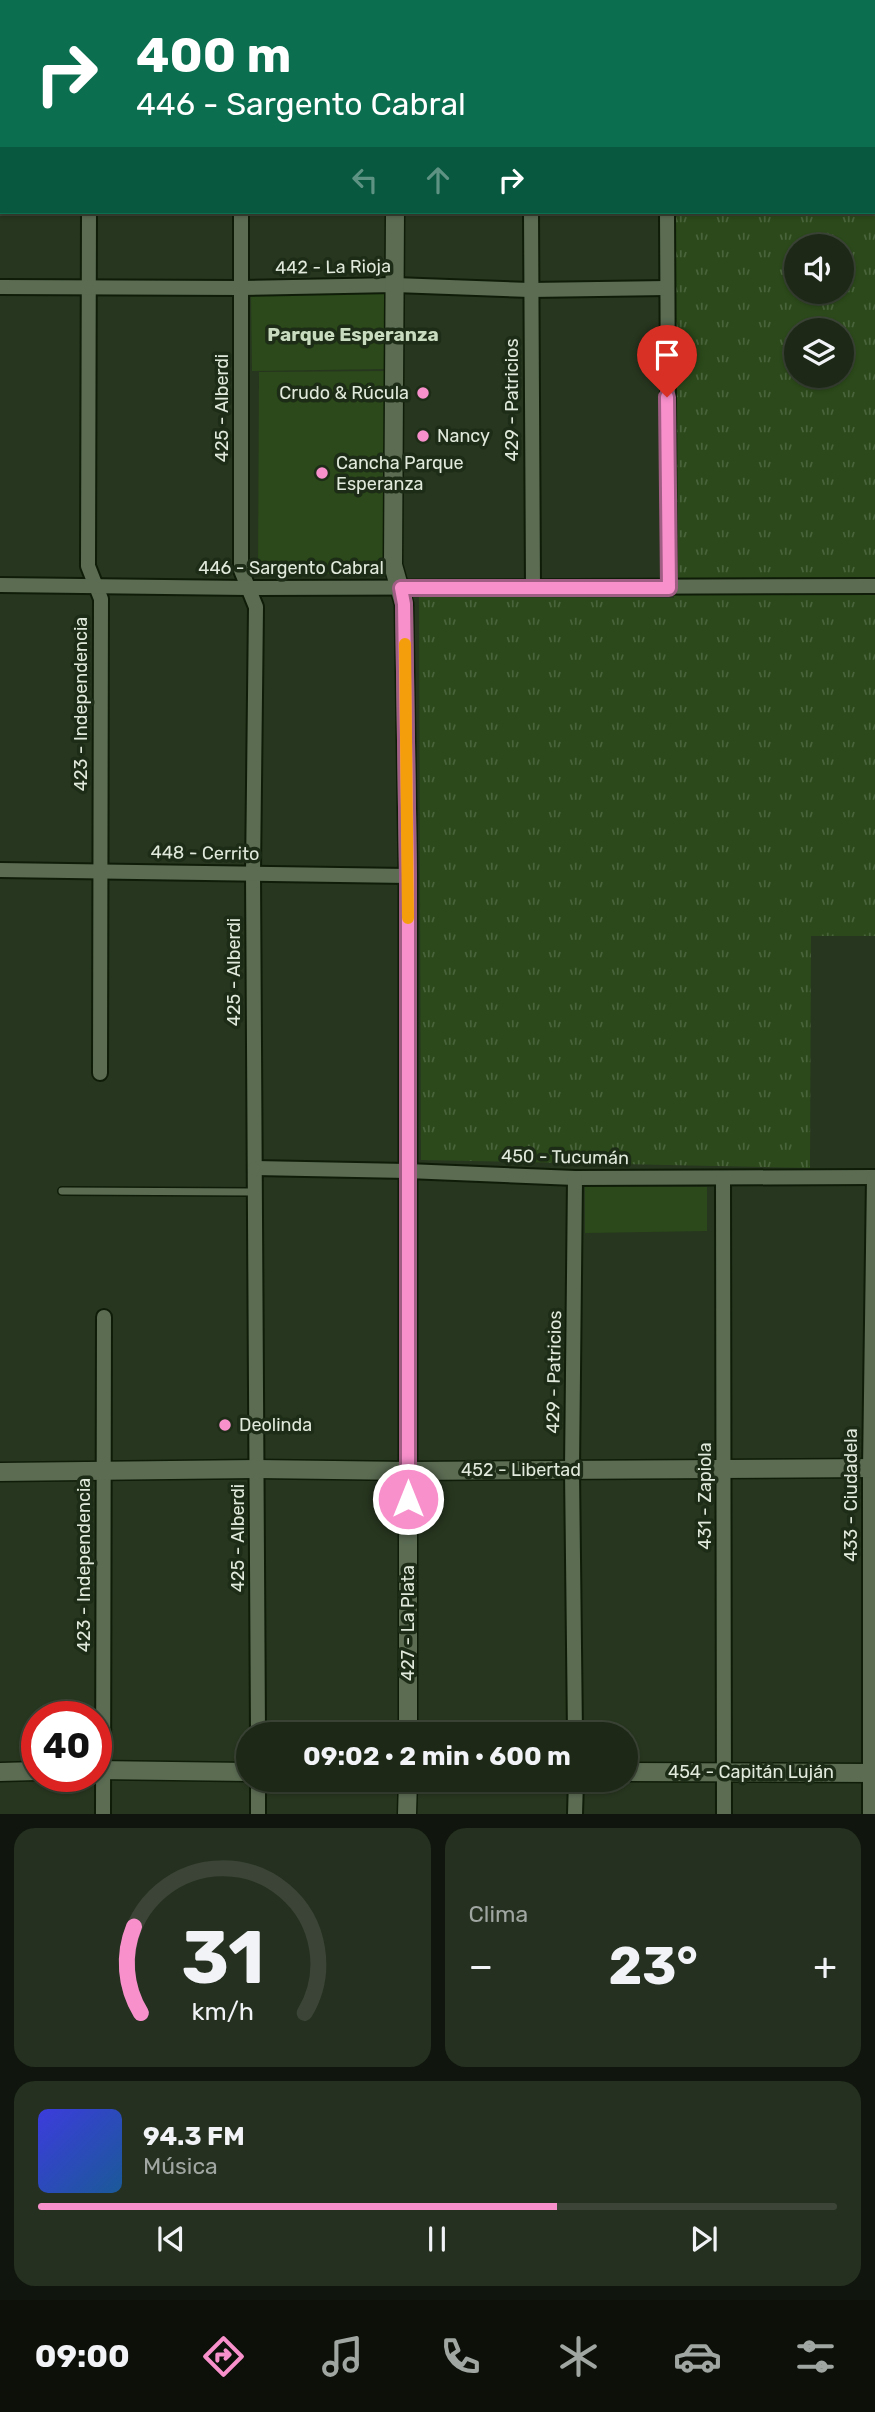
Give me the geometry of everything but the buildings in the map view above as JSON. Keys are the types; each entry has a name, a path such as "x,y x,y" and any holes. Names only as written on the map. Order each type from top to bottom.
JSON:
{"street":[{"name":"423 - Independencia","path":"89,214 88,566 101,599 100,1073"},
{"name":"425 - Alberdi","path":"241,214 241,570 256,607 253,873 258,1722"},
{"name":"427 - La Plata","path":"395,214 393,565 404,604 408,876 408,1722"},
{"name":"429 - Patricios","path":"531,214 533,588"},
{"path":"667,214 669,588"},
{"name":"442 - La Rioja","path":"0,287 241,288 395,285 530,290 667,288"},
{"name":"446 - Sargento Cabral","path":"0,585 247,588 875,586"},
{"name":"448 - Cerrito","path":"0,870 408,876"},
{"name":"450 - Tucumán","path":"255,1168 575,1178 875,1174"},
{"name":"433 - Ciudadela","path":"870,1814 875,1174"},
{"name":"429 - Patricios","path":"575,1178 572,1470 575,1722"},
{"name":"431 - Zapiola","path":"723,1178 724,1814"},
{"name":"423 - Independencia","path":"101,1701 104,1317"},
{"name":"452 - Libertad","path":"0,1472 872,1468"},
{"path":"112,1770 236,1772"},
{"path":"0,1772 21,1771"},
{"name":"454 - Capitán Luján","path":"638,1772 872,1773"},
{"name":"423 - Independencia","path":"102,1792 103,1814"},
{"path":"258,1792 258,1814"},
{"path":"407,1814 408,1792"},
{"path":"575,1814 576,1792"}],"lane":[{"path":"62,1191 255,1192"}],"green space":[{"path":"671,214 875,214 875,936 811,936 810,1168 421,1160 419,597 674,598"},
{"path":"387,293 388,369 252,371 251,295"},
{"name":"Cancha Parque Esperanza","path":"386,371 386,574 258,574 259,372"},
{"path":"585,1186 707,1187 707,1231 585,1233"}],"slow traffic":[{"path":"405,644 408,918"}],"place":[{"name":"Crudo & Rúcula","path":"423,393"},
{"name":"Nancy","path":"423,436"},
{"name":"Cancha Parque Esperanza","path":"322,473"},
{"name":"Deolinda","path":"225,1425"}],"district":[{"name":"Parque Esperanza","path":"353,334"}],"route":[{"path":"408,1499 408,876 404,604 401,588 669,588 667,397"}]}
